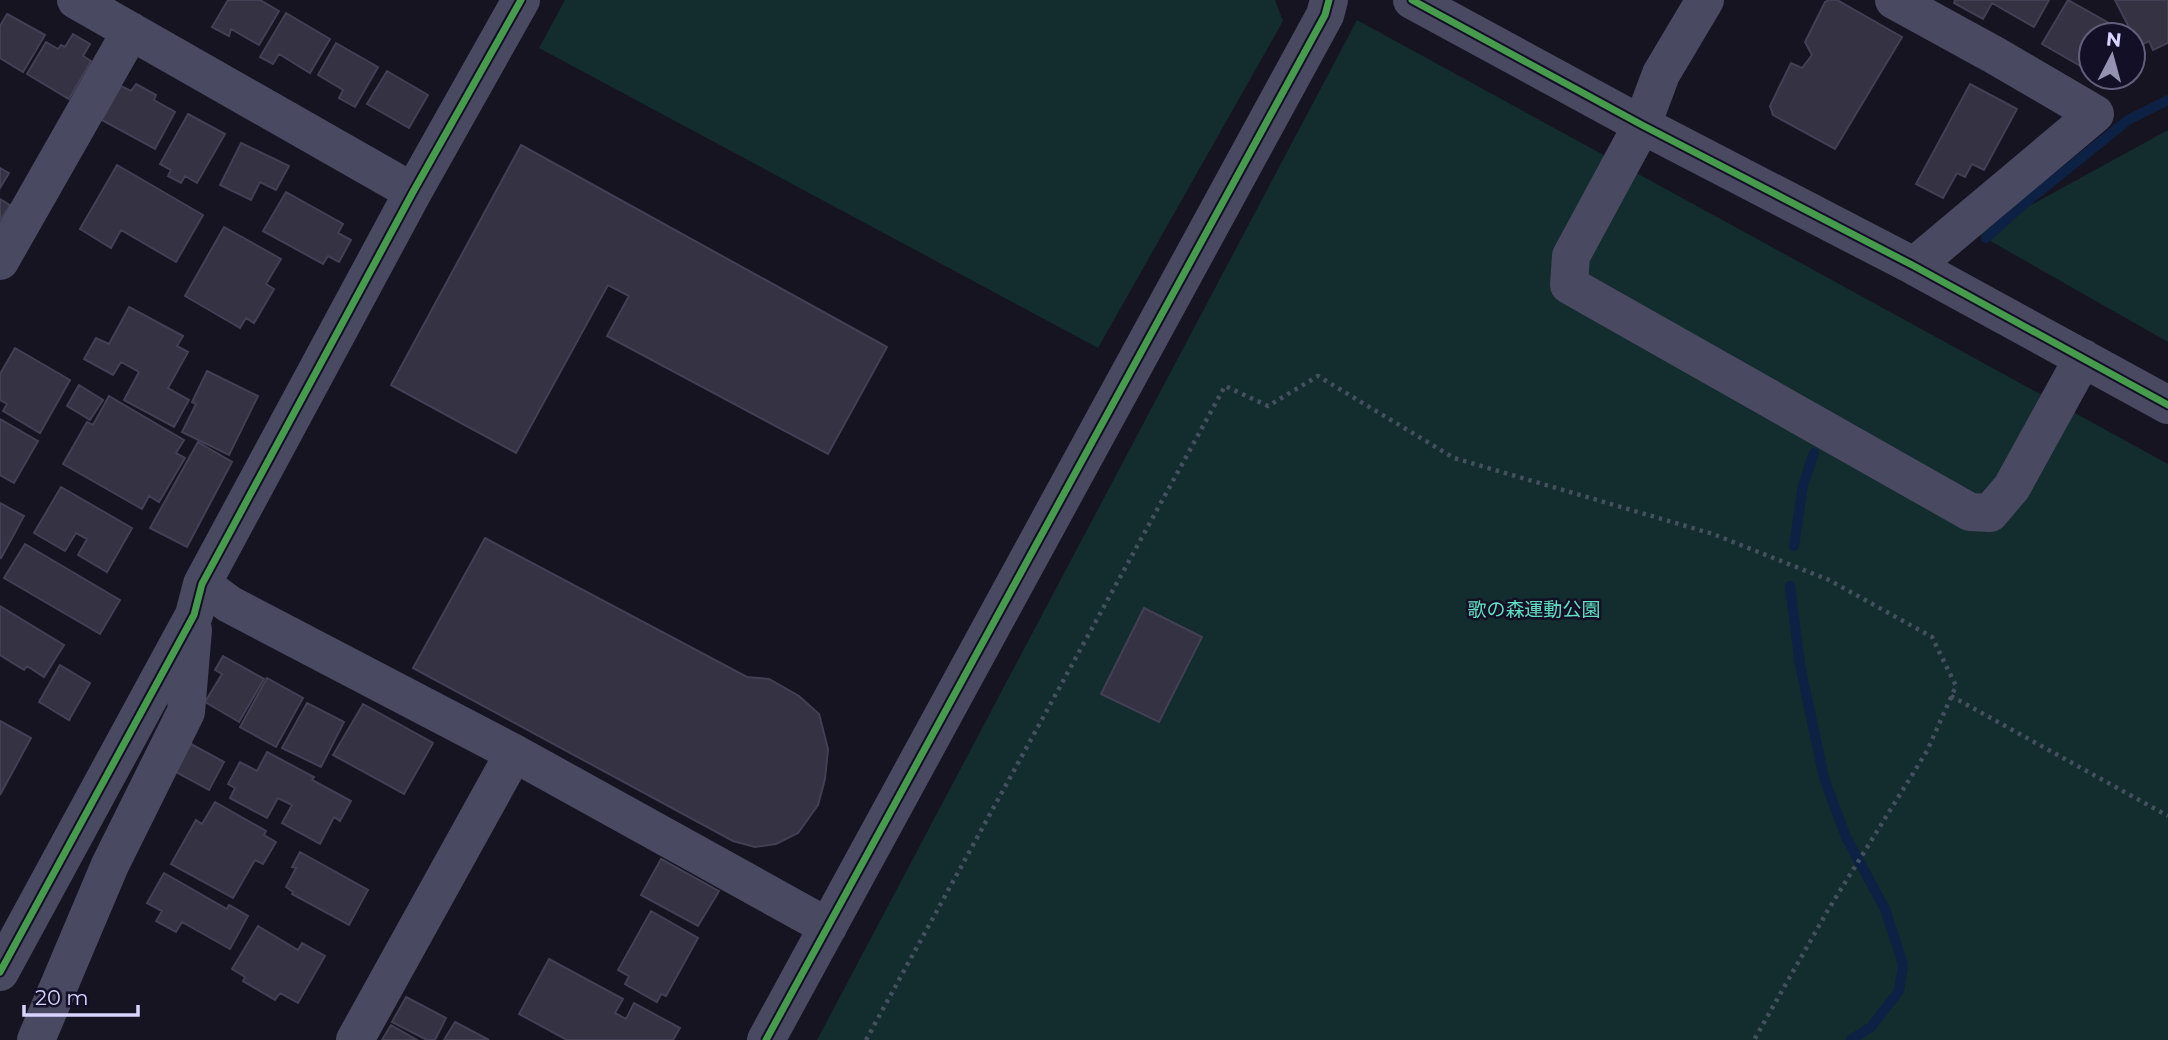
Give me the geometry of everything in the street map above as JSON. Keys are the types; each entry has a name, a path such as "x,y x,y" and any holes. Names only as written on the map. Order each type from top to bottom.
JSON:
{"street":[{"path":"0,972 413,191 521,0"},
{"path":"766,1040 1325,15 1329,0"},
{"path":"1412,0 1642,125 1914,266 2168,405"},
{"path":"1705,0 1661,75 1642,125 1572,257 1569,285 1970,512 1990,513 2012,486 2083,358"},
{"path":"1894,0 2095,114 1914,266"},
{"path":"0,261 104,11 413,191"},
{"path":"198,600 229,604 514,753 828,927"},
{"path":"36,1040 110,865 186,712 198,600"},
{"path":"355,1040 514,753"}],"path":[{"path":"866,1040 1225,386 1268,407 1318,376 1454,458 1713,534 1829,580 1932,637 1956,686 1927,751 1828,910 1754,1040"},
{"path":"1951,696 2168,816"}],"green space":[{"path":"565,0 1275,0 1283,21 1098,348 539,48"},
{"name":"歌の森運動公園","path":"1357,20 2168,464 2168,1040 817,1040"},
{"path":"2168,130 2168,342 1978,234"}],"building":[{"path":"228,0 260,0 279,11 259,45 231,29 229,36 212,27"},
{"path":"1837,0 1902,37 1835,149 1773,115 1770,106 1791,63 1802,68 1812,55 1805,42 1825,2"},
{"path":"1955,0 2049,0 2034,27 1992,3 1983,19 1954,3"},
{"path":"2068,0 2105,21 2077,21 2077,64 2042,44"},
{"path":"2115,0 2168,0 2168,43 2153,50 2149,41 2147,42 2147,21 2126,21"},
{"path":"286,13 330,39 310,73 279,54 273,64 260,57"},
{"path":"7,14 45,35 23,72 0,58 0,26"},
{"path":"73,34 90,44 83,56 91,61 69,99 27,74 46,42 58,49 61,45 65,47"},
{"path":"336,43 378,67 355,107 339,98 343,90 318,75"},
{"path":"387,71 428,95 409,128 367,104"},
{"path":"136,84 156,95 154,100 175,112 155,149 102,120 121,86 131,91"},
{"path":"1970,84 2017,109 1984,170 1972,164 1965,177 1957,173 1943,198 1916,184"},
{"path":"188,114 225,134 197,183 185,176 181,183 168,176 171,170 160,164"},
{"path":"241,143 289,166 276,190 260,182 251,200 220,185"},
{"path":"521,145 887,347 828,454 607,336 629,296 608,285 516,453 391,385"},
{"path":"117,165 203,215 176,262 121,230 111,248 80,229"},
{"path":"0,168 9,173 0,188"},
{"path":"286,192 343,224 338,233 351,240 339,262 328,256 323,264 263,231"},
{"path":"0,199 10,205 0,221"},
{"path":"224,227 281,259 266,284 274,289 254,323 246,318 240,328 185,296"},
{"path":"129,307 183,336 177,346 188,352 168,388 189,400 174,427 124,400 139,372 121,362 113,375 84,359 96,338 109,344"},
{"path":"15,348 70,380 40,433 3,411 7,404 0,400 0,374"},
{"path":"207,371 258,396 229,455 182,432 196,404 192,402"},
{"path":"79,385 103,400 90,420 67,406"},
{"path":"109,396 184,440 176,453 185,458 159,502 149,496 142,509 63,464 87,422 93,425"},
{"path":"0,419 38,441 14,483 0,475"},
{"path":"198,442 232,462 187,547 150,528"},
{"path":"61,487 132,528 107,572 78,555 87,539 76,533 65,551 34,533"},
{"path":"0,503 24,516 1,558 0,557"},
{"path":"485,538 747,677 769,679 799,696 819,714 828,749 825,779 818,805 798,833 776,844 755,847 733,841 413,668"},
{"path":"25,544 120,600 100,634 4,578"},
{"path":"0,606 64,645 44,677 27,666 24,670 0,655"},
{"path":"1144,608 1202,637 1159,722 1101,694"},
{"path":"223,656 264,679 239,722 205,702 222,674 215,670"},
{"path":"60,665 90,683 69,720 39,702"},
{"path":"267,678 303,698 276,747 240,727"},
{"path":"307,703 344,722 321,767 282,748"},
{"path":"363,704 433,743 404,794 333,755"},
{"path":"0,721 31,738 0,795"},
{"path":"191,744 224,762 209,790 176,772"},
{"path":"267,752 351,801 340,821 334,817 320,844 282,823 292,805 278,798 267,818 230,798 235,788 228,784 240,762 257,771"},
{"path":"215,802 266,831 264,835 276,842 263,864 255,860 233,898 171,864 196,820 202,824"},
{"path":"300,852 368,890 349,925 292,894 286,887 296,868 292,867"},
{"path":"661,859 719,891 698,926 641,895"},
{"path":"164,873 227,909 229,905 248,916 230,949 182,922 176,932 156,921 162,911 147,903"},
{"path":"651,911 698,938 666,996 661,994 657,1002 625,984 629,976 618,970"},
{"path":"258,926 298,950 302,943 325,956 298,1003 280,993 275,1000 243,981 245,977 232,969"},
{"path":"549,959 623,999 615,1013 626,1019 634,1003 680,1028 673,1040 567,1040 519,1014"},
{"path":"406,997 446,1018 435,1040 427,1040 392,1022"},
{"path":"455,1022 489,1040 444,1040"},
{"path":"391,1025 417,1040 382,1040"}],"waterway":[{"path":"1986,238 2128,120 2168,100"},
{"path":"1794,546 1803,485 1814,453"},
{"path":"1790,586 1800,665 1824,778 1846,837 1885,909 1903,964 1899,991 1871,1027 1851,1040"}],"cycle path":[{"path":"0,972 194,615 202,584 413,192 521,0"},
{"path":"766,1040 1325,15 1329,0"},
{"path":"1412,0 1642,125 1914,266 2168,405"}]}
